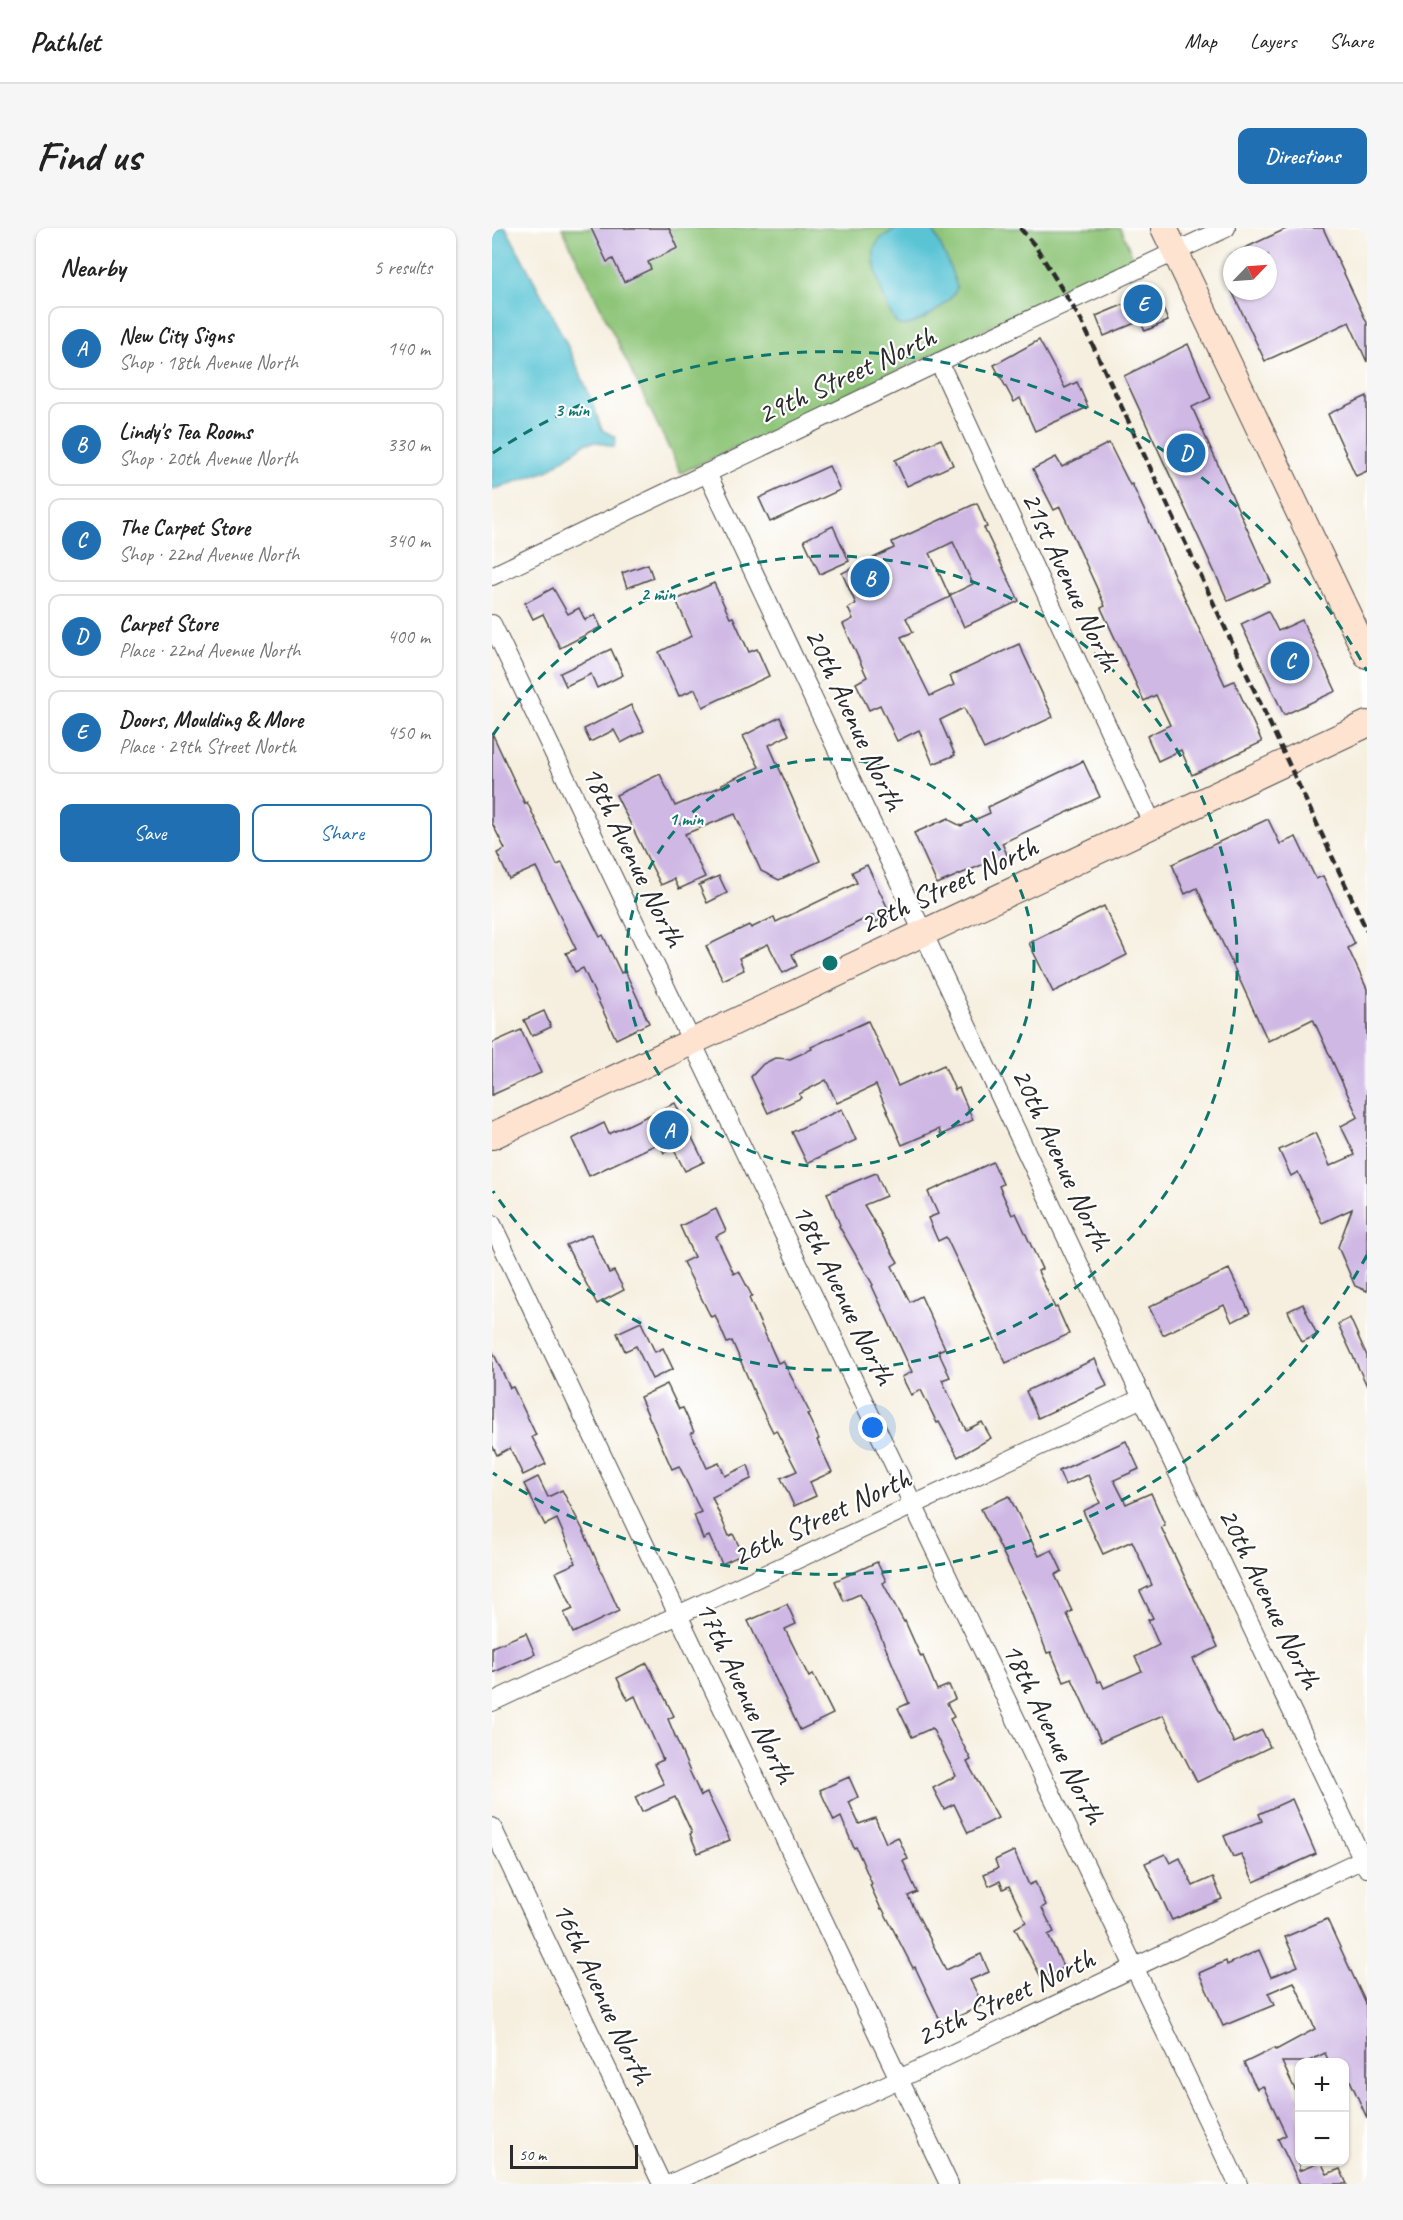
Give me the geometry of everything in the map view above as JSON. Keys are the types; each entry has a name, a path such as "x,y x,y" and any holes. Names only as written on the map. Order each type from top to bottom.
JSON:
{"street":[{"path":"1164,228 1367,655"},
{"name":"29th Street North","path":"492,576 939,362 1226,228"},
{"name":"21st Avenue North","path":"939,362 1153,825"},
{"name":"20th Avenue North","path":"707,473 1142,1398 1365,1864"},
{"name":"18th Avenue North","path":"492,624 1238,2184"},
{"name":"28th Street North","path":"492,1136 1367,724"},
{"name":"17th Avenue North","path":"492,1224 950,2184"},
{"name":"26th Street North","path":"492,1702 1142,1398"},
{"name":"16th Avenue North","path":"492,1827 662,2184"},
{"name":"25th Street North","path":"669,2184 899,2079 1134,1967 1365,1864"}],"green space":[{"path":"562,228 1120,228 1134,259 681,473"}],"water":[{"path":"492,228 506,228 570,352 602,430 616,437 614,447 598,442 586,443 547,471 492,490"},
{"path":"898,228 932,228 957,287 948,300 932,314 905,325 898,325 889,310 880,286 874,252 878,242"}],"building":[{"path":"591,228 669,228 678,248 648,262 651,269 624,282 613,259 607,262"},
{"path":"1288,228 1323,228 1367,323 1367,362 1349,322 1265,361 1236,300 1277,300 1277,246 1249,246"},
{"path":"1156,291 1168,321 1145,331 1140,321 1104,336 1096,316"},
{"path":"1039,340 1065,388 1077,382 1088,407 1035,431 1020,398 1014,402 994,365"},
{"path":"1188,344 1211,398 1192,407 1271,582 1228,601 1124,376"},
{"path":"1367,396 1367,471 1356,476 1328,414"},
{"path":"941,439 953,465 907,486 895,460"},
{"path":"1109,443 1130,485 1132,484 1225,685 1234,681 1262,742 1192,775 1181,750 1158,761 1147,736 1170,725 1156,695 1144,701 1101,608 1105,606 1060,507 1054,510 1033,469 1056,457 1062,467"},
{"path":"829,466 840,490 770,522 759,498"},
{"path":"977,503 987,527 984,528 1019,601 964,627 950,595 973,584 953,542 930,553 950,597 906,618 913,632 901,637 930,696 954,685 950,676 1019,644 1053,717 984,749 964,708 940,720 955,755 933,764 919,730 897,741 880,705 869,710 856,683 867,677 843,624 853,619 848,608 856,604 842,573 894,548 892,542"},
{"path":"833,526 849,561 820,574 804,540"},
{"path":"648,564 653,578 627,588 622,573"},
{"path":"714,583 749,652 757,649 769,676 703,707 695,689 679,696 659,652 692,636 676,600"},
{"path":"553,588 568,614 579,608 585,620 595,615 601,627 560,648 543,614 533,619 525,603"},
{"path":"1268,611 1278,631 1302,620 1336,691 1284,715 1241,624"},
{"path":"611,649 623,675 597,688 591,674 566,686 560,673"},
{"path":"631,705 644,731 621,743 614,730 590,742 584,729"},
{"path":"780,717 789,735 769,745 820,861 779,880 761,871 735,814 685,834 705,877 679,889 674,879 661,885 616,795 660,774 675,806 722,786 759,767 743,736"},
{"path":"492,733 557,865 562,863 600,937 603,935 621,973 625,971 649,1023 616,1039 583,968 575,972 566,953 576,949 536,867 509,879 497,853 505,849 492,823"},
{"path":"1083,761 1100,797 1002,843 1008,857 985,868 984,864 937,884 914,833 949,818 961,826 990,813 988,807"},
{"path":"1268,819 1280,844 1296,837 1316,879 1323,876 1355,944 1348,948 1367,989 1367,1291 1355,1286 1338,1247 1352,1209 1322,1223 1298,1172 1291,1176 1279,1150 1315,1133 1330,1166 1355,1155 1341,1126 1358,1117 1313,1019 1268,1041 1197,888 1185,894 1172,864"},
{"path":"867,865 891,915 876,922 873,915 792,954 797,966 783,973 768,944 739,958 744,970 723,980 706,946 749,925 751,928 774,917 776,922 857,883 852,872"},
{"path":"719,876 727,893 707,903 699,885"},
{"path":"1104,906 1127,955 1053,992 1029,943"},
{"path":"544,1011 551,1027 532,1036 524,1020"},
{"path":"868,1021 898,1086 944,1065 955,1090 959,1088 973,1120 941,1135 939,1129 902,1145 876,1085 837,1103 826,1080 799,1094 801,1098 768,1113 751,1077 763,1064 775,1058 790,1059"},
{"path":"521,1030 541,1073 492,1095 492,1043"},
{"path":"675,1103 704,1162 685,1171 673,1148 664,1153 659,1143 589,1176 572,1139 604,1123 609,1134"},
{"path":"842,1109 856,1140 807,1163 792,1132"},
{"path":"993,1162 1003,1184 999,1186 1012,1215 1016,1213 1042,1269 1038,1271 1069,1334 1006,1363 946,1237 938,1241 928,1218 938,1214 928,1192"},
{"path":"876,1173 886,1196 864,1205 898,1262 892,1266 910,1302 921,1296 945,1348 938,1351 950,1377 942,1380 966,1430 982,1422 991,1438 958,1457 939,1422 937,1423 921,1390 911,1395 902,1377 912,1372 873,1285 839,1226 827,1193"},
{"path":"716,1209 726,1231 716,1236 734,1274 739,1271 752,1296 749,1298 778,1363 783,1361 810,1413 807,1414 832,1472 810,1482 816,1496 794,1506 781,1478 797,1471 776,1430 773,1432 761,1408 732,1341 727,1343 715,1315 711,1317 683,1262 694,1257 680,1226"},
{"path":"591,1234 609,1273 614,1271 624,1290 597,1304 566,1245"},
{"path":"1229,1269 1250,1313 1232,1322 1224,1305 1163,1335 1149,1307"},
{"path":"1303,1304 1317,1335 1302,1342 1288,1311"},
{"path":"1350,1318 1367,1356 1367,1386 1338,1324"},
{"path":"641,1322 655,1352 663,1348 673,1369 652,1379 636,1346 625,1351 617,1333"},
{"path":"492,1350 536,1435 532,1437 546,1464 523,1475 510,1448 497,1455 492,1445"},
{"path":"1095,1359 1107,1386 1038,1418 1026,1391"},
{"path":"667,1384 679,1409 683,1408 694,1432 691,1433 707,1468 719,1463 725,1476 748,1465 751,1474 751,1479 712,1497 729,1536 733,1534 743,1554 722,1564 709,1536 703,1539 694,1515 701,1512 679,1466 672,1469 640,1397"},
{"path":"1126,1441 1139,1469 1114,1480 1126,1504 1151,1493 1165,1525 1161,1527 1218,1647 1193,1659 1234,1743 1262,1730 1270,1747 1197,1782 1163,1715 1101,1742 1072,1679 1064,1682 1051,1652 1047,1653 1029,1605 981,1509 1009,1496 1039,1556 1052,1550 1062,1571 1055,1575 1072,1611 1067,1614 1098,1682 1101,1681 1104,1688 1142,1671 1135,1657 1159,1645 1148,1620 1153,1618 1140,1591 1152,1585 1132,1541 1103,1554 1083,1511 1100,1503 1088,1475 1065,1485 1059,1471"},
{"path":"538,1477 548,1497 562,1490 583,1530 619,1611 573,1633 564,1613 573,1609 556,1572 576,1563 557,1519 545,1525 524,1484"},
{"path":"877,1562 886,1581 883,1583 905,1621 921,1657 923,1656 937,1690 949,1685 955,1699 947,1703 954,1717 950,1719 971,1760 967,1762 998,1818 968,1833 954,1804 944,1809 933,1788 956,1776 932,1728 912,1737 898,1708 909,1703 879,1632 860,1594 844,1601 835,1581"},
{"path":"787,1604 796,1624 785,1629 809,1677 813,1674 833,1714 800,1730 748,1621"},
{"path":"526,1633 535,1654 492,1673 492,1647"},
{"path":"647,1663 674,1716 668,1719 701,1796 707,1793 730,1840 698,1853 690,1834 692,1833 675,1797 642,1812 635,1797 664,1784 654,1764 663,1760 635,1696 628,1700 617,1678"},
{"path":"849,1777 858,1797 849,1802 859,1824 875,1818 886,1843 898,1837 908,1859 903,1861 917,1892 908,1896 946,1970 981,1954 989,1972 970,1980 983,2005 942,2024 915,1967 913,1968 881,1909 841,1817 834,1821 820,1790"},
{"path":"1292,1799 1316,1854 1254,1882 1241,1854 1233,1857 1224,1836 1262,1821 1259,1814"},
{"path":"1014,1851 1029,1885 1035,1882 1046,1905 1042,1908 1054,1932 1048,1935 1064,1968 1042,1979 1015,1928 1026,1922 1009,1886 1003,1889 1000,1881 989,1886 984,1874 998,1868 995,1860"},
{"path":"1165,1854 1170,1863 1180,1858 1193,1886 1213,1877 1222,1899 1172,1920 1145,1863"},
{"path":"1327,1919 1367,2006 1367,2118 1349,2078 1349,2058 1327,2058 1325,2053 1315,2058 1295,2058 1295,2062 1282,2062 1295,2090 1295,2166 1299,2166 1299,2171 1311,2166 1323,2166 1327,2174 1340,2169 1347,2184 1300,2184 1278,2139 1286,2135 1263,2086 1257,2089 1244,2063 1275,2048 1276,2050 1315,2029 1294,1982 1268,1993 1274,2005 1223,2026 1199,1973 1226,1961 1227,1965 1259,1950 1271,1977 1298,1966 1285,1937"}],"railway":[{"path":"1020,228 1036,247 1081,320 1367,931"}],"place":[{"name":"Doors, Moulding & More","path":"1143,304"},
{"name":"Carpet Store","path":"1186,453"},
{"name":"Lindy's Tea Rooms","path":"870,578"},
{"name":"The Carpet Store","path":"1290,661"},
{"name":"New City Signs","path":"669,1130"}]}
